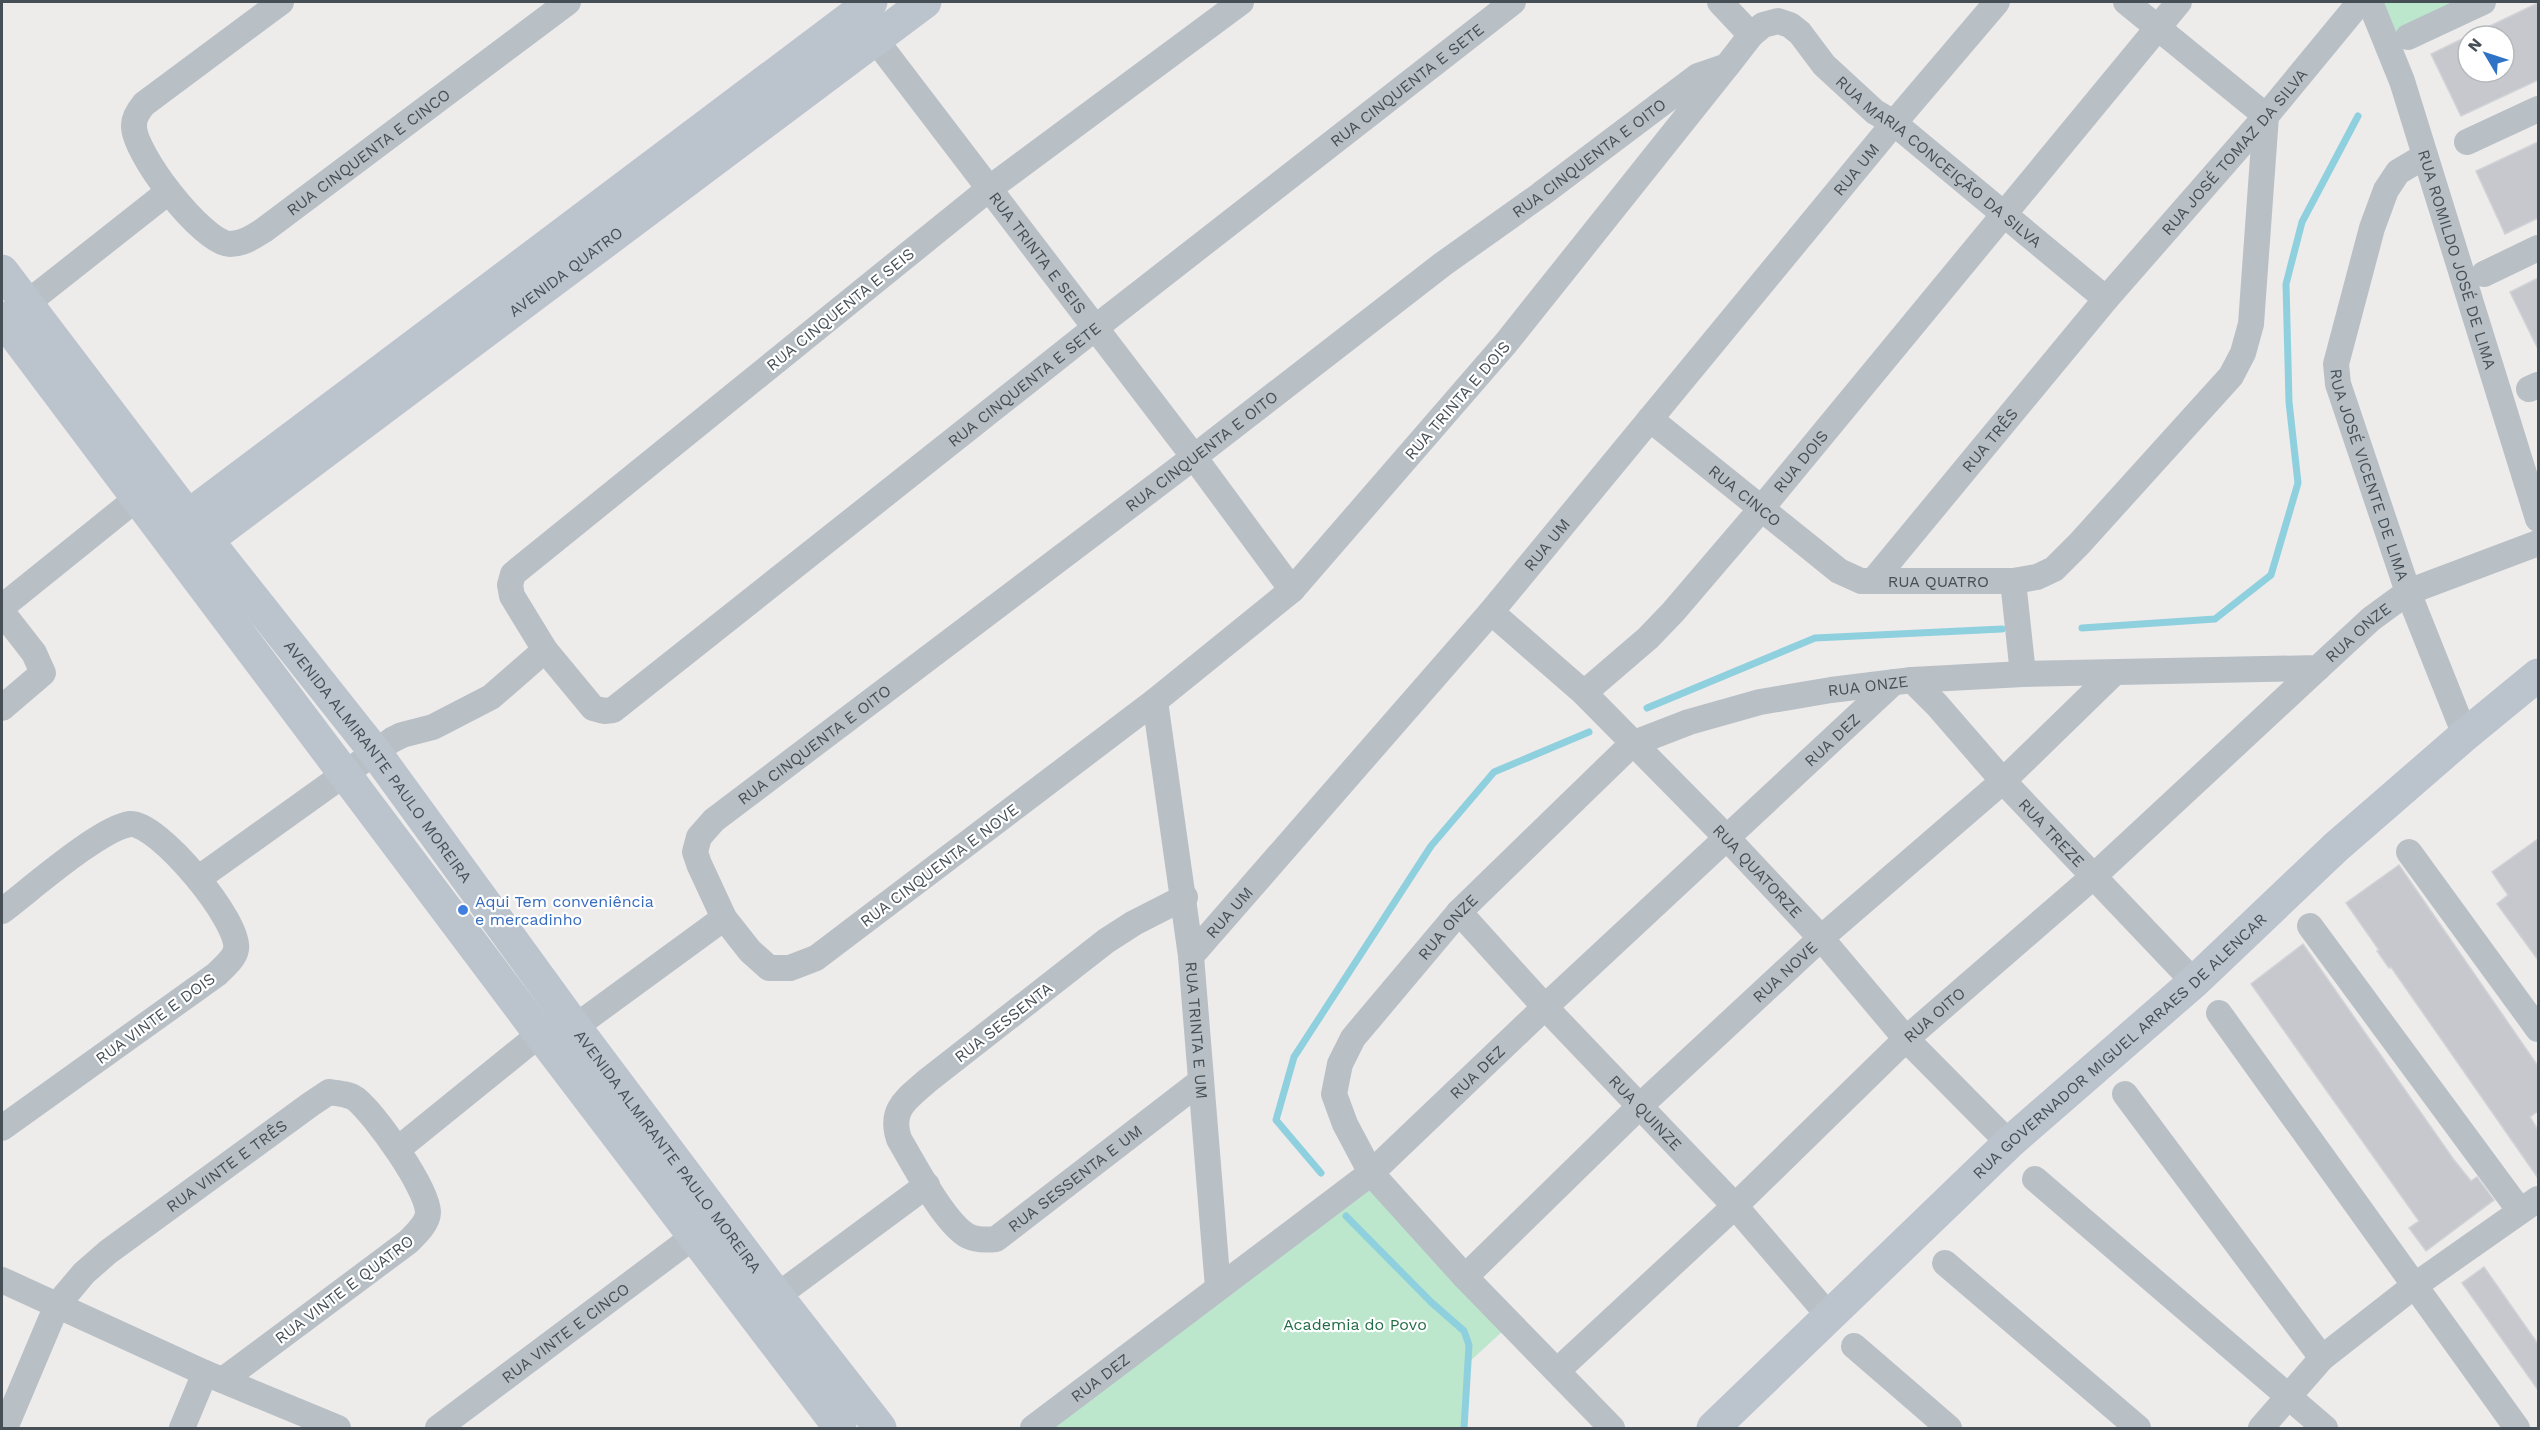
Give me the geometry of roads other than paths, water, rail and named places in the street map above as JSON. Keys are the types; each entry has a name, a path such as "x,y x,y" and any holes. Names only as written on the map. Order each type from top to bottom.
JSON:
{"street":[{"name":"RUA CINQUENTA E CINCO","path":"281,2 156,94 136,115 134,126 136,135 168,192 186,212 216,238 228,244 246,241 264,230 568,2"},
{"name":"AVENIDA QUATRO","path":"197,528 926,2"},
{"name":"RUA CINQUENTA E SEIS","path":"545,650 512,596 510,585 513,574 990,188 1241,2"},
{"name":"RUA CINQUENTA E SETE","path":"545,650 593,708 604,711 613,710 1095,328 1513,2"},
{"path":"1720,2 1751,35 1727,66"},
{"name":"RUA UM","path":"1191,956 1491,612 1894,123 1997,2"},
{"path":"2023,674 2025,579 2054,569 2087,536 2209,401 2231,376 2243,354 2251,324 2266,116 2126,2"},
{"name":"RUA DOIS","path":"1584,693 1648,638 1761,509 2178,2"},
{"name":"RUA JOSÉ TOMAZ DA SILVA","path":"2106,298 2266,116 2360,2"},
{"name":"RUA ROMILDO JOSÉ DE LIMA","path":"2370,2 2403,81 2538,519"},
{"path":"2408,37 2482,2"},
{"name":"AVENIDA QUATRO","path":"197,528 857,5"},
{"name":"RUA TRINTA E SEIS","path":"857,5 875,40 1194,457 1292,590"},
{"name":"RUA MARIA CONCEIÇÃO DA SILVA","path":"1751,35 1763,26 1778,21 1790,25 1800,33 1824,65 1875,112 1894,123 2106,298"},
{"name":"RUA CINQUENTA E OITO","path":"724,918 695,852 699,837 714,820 1194,457 1443,264 1540,195 1698,76 1727,66"},
{"name":"RUA TRINTA E DOIS","path":"1155,701 1292,590 1506,343 1727,66"},
{"path":"2467,142 2538,109"},
{"name":"RUA JOSÉ VICENTE DE LIMA","path":"2425,156 2398,172 2386,190 2372,228 2336,364 2338,384 2408,592 2465,735"},
{"path":"14,311 168,192"},
{"path":"2484,273 2538,248"},
{"name":"AVENIDA ALMIRANTE PAULO MOREIRA","path":"2,271 14,311 136,500 840,1428"},
{"name":"RUA TRÊS","path":"1873,581 2106,298"},
{"name":"AVENIDA ALMIRANTE PAULO MOREIRA","path":"14,311 197,528 375,752 575,1027 777,1296 880,1428"},
{"name":"RUA CINCO","path":"1650,419 1839,571"},
{"path":"2,607 136,500"},
{"name":"RUA ONZE","path":"1371,1173 1345,1124 1334,1094 1340,1064 1353,1038 1459,912 1632,744 1689,722 1760,702 1903,681 2023,674 2113,674 2318,668 2371,619 2408,592 2538,543"},
{"name":"RUA QUATRO","path":"1839,571 1861,581 2025,579"},
{"path":"2,612 34,653 43,673 2,708"},
{"name":"RUA QUATORZE","path":"1491,612 1584,693 1727,838 1821,938 1906,1039 2009,1143"},
{"path":"199,879 345,773 402,735 433,727 491,697 545,650"},
{"name":"RUA OITO","path":"1557,1371 1735,1206 1906,1039 2094,876 2318,668"},
{"name":"RUA NOVE","path":"1465,1277 1640,1106 1821,938 2002,781 2113,674"},
{"name":"RUA GOVERNADOR MIGUEL ARRAES DE ALENCAR","path":"1713,1428 2009,1143 2194,982 2336,847 2538,675"},
{"name":"RUA TREZE","path":"1903,681 1937,705 2002,781 2194,982"},
{"name":"RUA DEZ","path":"1033,1428 1371,1173 1727,838 1903,681"},
{"name":"RUA CINQUENTA E NOVE","path":"724,918 750,951 769,968 790,968 816,958 1155,701"},
{"name":"RUA TRINTA E UM","path":"1155,701 1185,897 1218,1288"},
{"name":"RUA VINTE E DOIS","path":"2,912 86,847 114,829 133,824 153,832 199,879 236,934 237,949 227,964 2,1128"},
{"path":"2409,852 2538,1029"},
{"name":"RUA SESSENTA","path":"927,1185 899,1139 894,1124 897,1113 905,1101 927,1081 1106,941 1134,923 1185,897"},
{"name":"RUA QUINZE","path":"1459,912 1545,1007 1735,1206 1830,1317"},
{"path":"575,1027 724,918"},
{"path":"2261,1428 2322,1358 2414,1286 2529,1205 2310,926"},
{"path":"2219,1013 2517,1428"},
{"path":"398,1149 540,1034"},
{"name":"RUA SESSENTA E UM","path":"927,1185 953,1223 968,1236 983,1240 996,1239 1201,1081"},
{"name":"RUA VINTE E TRÊS","path":"57,1305 84,1273 108,1252 329,1092 355,1099 398,1149"},
{"path":"2125,1094 2322,1358"},
{"name":"RUA VINTE E QUATRO","path":"214,1376 408,1242 420,1230 428,1213 424,1194 398,1149"},
{"path":"1371,1173 1465,1277 1612,1428"},
{"path":"2035,1179 2325,1428"},
{"path":"777,1296 927,1185"},
{"name":"RUA VINTE E CINCO","path":"438,1428 693,1237"},
{"path":"1945,1263 2138,1428"},
{"path":"2,1280 214,1376 338,1428"},
{"path":"5,1428 57,1305"},
{"path":"1854,1346 1949,1428"},
{"path":"182,1428 214,1376"}],"waterway":[{"path":"2082,628 2215,619 2271,575 2298,483 2289,402 2286,284 2302,222 2358,116"},
{"path":"1647,708 1815,638 2002,629"},
{"path":"1321,1173 1276,1120 1294,1057 1431,846 1494,772 1589,732"},
{"path":"1346,1216 1431,1302 1464,1331 1469,1345 1464,1428"}],"place":[{"name":"Aqui Tem conveniência e mercadinho","path":"463,910"}],"park label":[{"name":"Academia do Povo","path":"1355,1324"}]}
